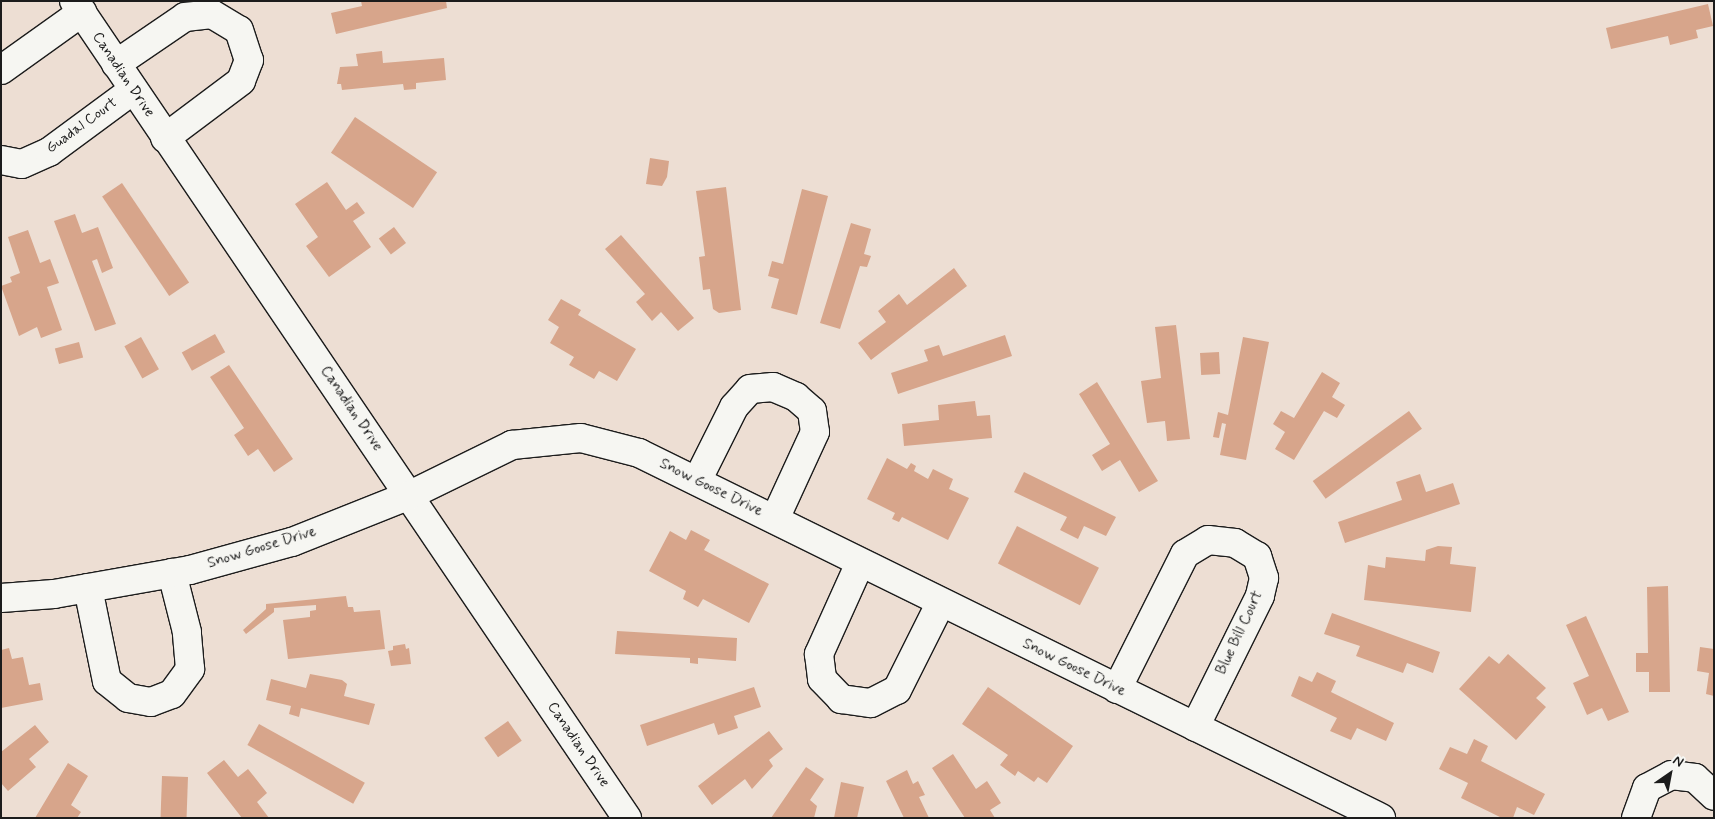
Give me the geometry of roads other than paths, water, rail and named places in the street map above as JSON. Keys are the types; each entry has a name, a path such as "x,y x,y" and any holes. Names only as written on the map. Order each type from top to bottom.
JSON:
{"street":[{"name":"Canadian Drive","path":"78,7 627,818"},
{"path":"1,70 78,7"},
{"path":"116,64 185,17 212,14 239,30 249,60 241,81 165,138"},
{"name":"Guadal Court","path":"1,160 22,164 48,152 133,90"},
{"path":"697,481 734,406 750,389 772,387 796,397 812,411 815,432 774,520"},
{"name":"Snow Goose Drive","path":"1,598 88,588 172,573 292,542 410,495 512,445 581,438 639,453 1381,818"},
{"name":"Blue Bill Court","path":"1117,689 1185,554 1208,540 1235,543 1257,556 1264,578 1260,596 1195,727"},
{"path":"860,562 819,654 822,679 841,698 871,704 897,690 942,602"},
{"path":"88,588 107,681 128,698 151,702 172,694 190,669 188,632 172,573"},
{"path":"1636,818 1648,788 1670,775 1695,778 1714,796"}]}
